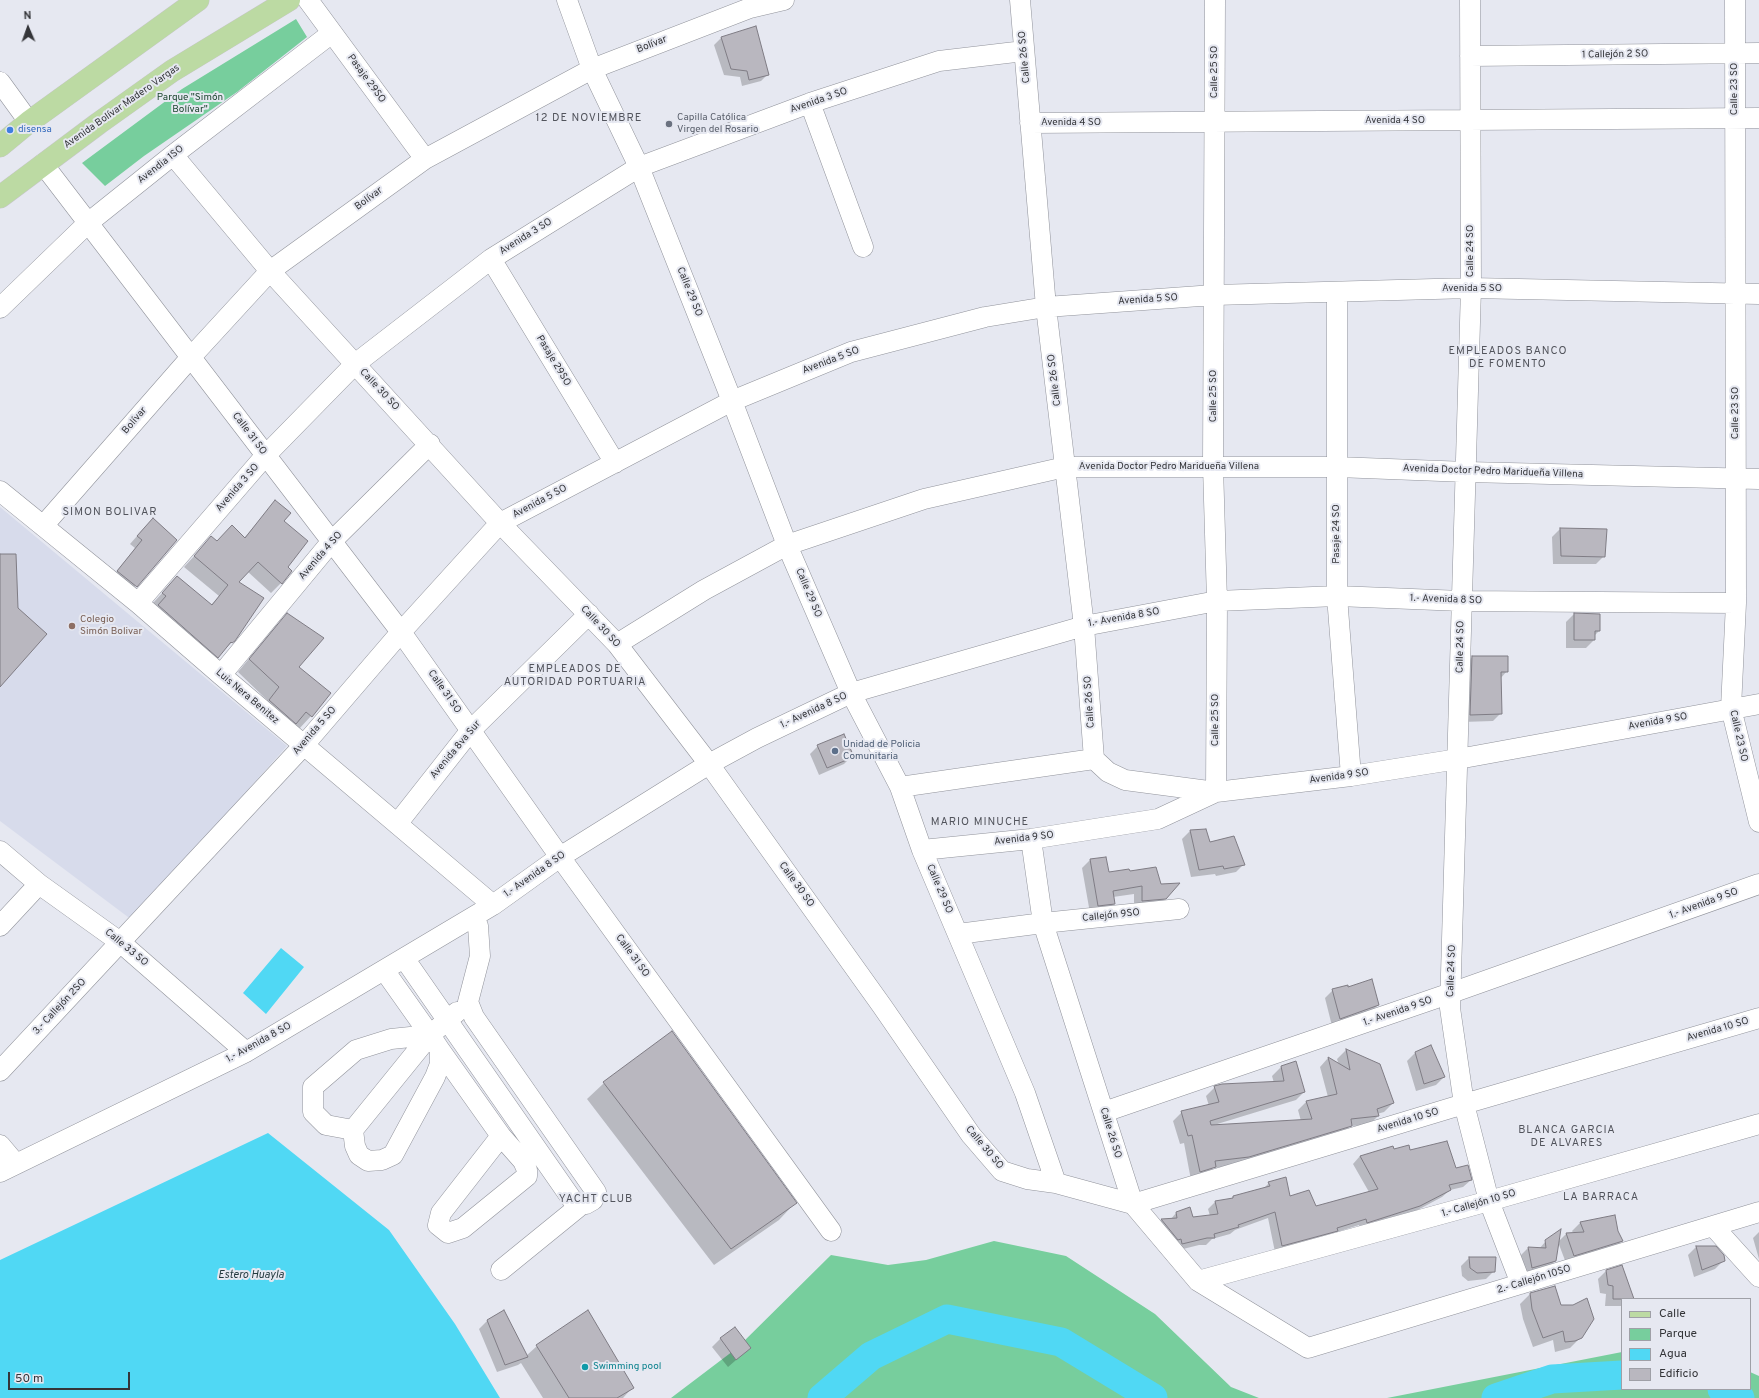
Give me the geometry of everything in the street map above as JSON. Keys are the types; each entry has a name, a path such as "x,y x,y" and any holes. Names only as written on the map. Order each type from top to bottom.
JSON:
{"main road":[{"path":"0,146 29,122 198,0"},
{"name":"Avenida Bolívar Madero Vargas","path":"0,197 42,164 172,70 289,0"}],"street":[{"name":"Pasaje 29SO","path":"308,0 425,159"},
{"name":"Calle 29 SO","path":"566,0 592,69 639,168 732,401 787,545 851,693 900,787 922,850 1025,1094 1056,1183"},
{"name":"Bolívar","path":"43,526 191,357 270,271 425,159 592,69 750,8 784,0"},
{"name":"Calle 26 SO","path":"1020,0 1046,307 1084,626 1094,759"},
{"name":"Calle 25 SO","path":"1215,0 1213,466 1217,601 1216,792"},
{"name":"Calle 24 SO","path":"1470,0 1471,288 1467,472 1450,1008 1464,1104 1489,1201 1520,1284"},
{"name":"Calle 23 SO","path":"1736,0 1736,603 1731,708 1759,822"},
{"name":"Avendia 1SO","path":"0,308 88,223 173,155 332,33"},
{"name":"Avenida 3 SO","path":"138,603 265,456 355,364 491,258 639,168 810,103 938,61 1024,51"},
{"name":"1 Callejón 2 SO","path":"1470,56 1759,53"},
{"path":"0,82 29,122"},
{"path":"810,103 862,247"},
{"name":"Avenida 4 SO","path":"1030,123 1759,118"},
{"name":"Calle 30 SO","path":"173,155 270,271 430,444 500,523 617,644 709,764 882,1006 971,1135 1002,1171 1027,1179 1056,1183"},
{"name":"Calle 31 SO","path":"42,164 401,632 560,857 831,1231"},
{"name":"Pasaje 29SO","path":"491,258 615,463"},
{"name":"Avenida 5 SO","path":"120,942 304,745 401,632 500,523 732,401 851,352 985,317 1046,307 1214,295 1471,288 1759,294"},
{"name":"Pasaje 24 SO","path":"1337,292 1337,596 1351,776"},
{"name":"Avenida 4 SO","path":"220,675 332,541 430,444"},
{"name":"Avenida Doctor Pedro Maridueña Villena","path":"617,644 704,590 787,545 924,499 1065,468 1213,466 1337,467 1467,472 1759,479"},
{"name":"Luis Nera Benitez","path":"0,491 138,603 220,675 493,905"},
{"name":"1.- Avenida 8 SO","path":"8,1168 246,1052 474,917 560,857 709,764 757,738 851,693 1084,626 1217,601 1337,596 1462,601 1736,603"},
{"name":"Avenida 8va Sur","path":"397,824 471,730 589,614"},
{"name":"Avenida 9 SO","path":"922,850 1031,839 1158,819 1216,792 1351,776 1458,759 1759,704"},
{"path":"900,787 1094,759 1108,772 1125,780 1216,792"},
{"name":"Calle 26 SO","path":"1031,839 1043,923 1133,1204 1198,1281 1308,1348"},
{"name":"Calle 33 SO","path":"0,851 39,884 120,942 246,1052"},
{"path":"0,926 39,884"},
{"name":"1.- Avenida 9 SO","path":"1104,1112 1451,993 1759,884"},
{"name":"Callejón 9SO","path":"958,934 1043,923 1179,909"},
{"path":"353,1130 435,1043 447,1020 468,1002 480,956 478,926 474,917"},
{"name":"3.- Callejón 2SO","path":"0,1071 120,942"},
{"path":"404,958 573,1201 581,1205"},
{"path":"384,970 500,1136 523,1161 527,1170 527,1176 463,1228 448,1233 438,1224 441,1213 500,1136"},
{"path":"468,1002 474,1017 596,1192 593,1200 581,1205 501,1270"},
{"name":"Avenida 10 SO","path":"1133,1204 1464,1104 1759,1018"},
{"path":"353,1130 326,1125 313,1112 313,1087 356,1050 391,1039 435,1043"},
{"path":"353,1130 355,1146 359,1155 368,1161 382,1160 392,1155 435,1078 440,1064 435,1043"},
{"name":"1.- Callejón 10 SO","path":"1198,1281 1489,1201 1759,1124"},
{"path":"0,1145 8,1168"},
{"path":"1056,1183 1133,1204"},
{"name":"2.- Callejón 10SO","path":"1308,1348 1759,1212"},
{"path":"1713,1226 1759,1277"}],"shaded area":[{"name":"Colegio Simón Bolivar","path":"0,507 287,746 132,920 0,821"}],"green space":[{"name":"Parque \"Simón Bolívar\"","path":"296,19 307,37 237,92 144,156 105,186 82,163 182,89"},
{"path":"994,1241 1066,1256 1155,1314 1231,1387 1259,1398 671,1398 737,1348 831,1255 888,1265 926,1260"},
{"path":"1621,1352 1621,1390 1751,1390 1751,1372 1759,1376 1759,1398 1387,1398"}],"water":[{"path":"281,948 304,967 266,1014 243,993"},
{"name":"Estero Huayla","path":"268,1133 389,1230 455,1324 500,1398 0,1398 0,1260"}],"building":[{"path":"756,26 769,75 749,80 747,71 731,69 721,37"},
{"path":"275,500 291,513 284,521 308,541 288,567 292,571 282,584 258,562 239,582 264,598 235,641 232,643 231,642 218,658 158,605 166,596 162,593 177,576 212,605 228,585 194,556 211,536 217,541 232,525 245,538"},
{"path":"153,518 177,540 137,587 117,571 142,540 137,536"},
{"path":"1560,528 1607,529 1605,557 1561,556"},
{"path":"0,554 16,554 18,608 47,634 0,687"},
{"path":"287,613 324,638 299,667 331,693 312,717 306,712 296,724 269,700 279,687 249,659"},
{"path":"1574,613 1600,614 1600,631 1595,631 1595,640 1574,640"},
{"path":"1472,656 1508,656 1508,672 1501,672 1502,714 1470,715"},
{"name":"Unidad de Policia Comunitaria","path":"844,734 854,757 827,768 817,745"},
{"path":"1206,829 1210,842 1234,836 1245,865 1224,869 1223,866 1199,870 1190,830"},
{"path":"1106,857 1109,872 1129,869 1130,871 1156,867 1161,884 1180,883 1166,899 1142,901 1142,886 1113,891 1115,904 1098,906 1090,859"},
{"path":"1372,979 1379,1005 1340,1019 1332,989 1348,985 1348,987"},
{"path":"672,1031 797,1203 731,1249 603,1082"},
{"path":"1431,1045 1445,1077 1424,1084 1415,1052"},
{"path":"1346,1049 1380,1064 1394,1103 1377,1109 1379,1116 1351,1119 1352,1126 1249,1157 1215,1161 1216,1167 1200,1172 1192,1135 1188,1136 1181,1111 1219,1102 1214,1086 1222,1084 1284,1081 1281,1066 1296,1061 1305,1092 1210,1121 1211,1125 1312,1119 1306,1101 1337,1094 1328,1057 1350,1070"},
{"path":"1447,1141 1456,1168 1468,1165 1472,1180 1449,1185 1451,1190 1420,1206 1367,1223 1366,1219 1337,1228 1338,1231 1282,1246 1275,1212 1238,1225 1239,1227 1214,1234 1215,1238 1207,1238 1182,1244 1181,1239 1178,1240 1161,1219 1177,1218 1176,1212 1190,1207 1193,1217 1218,1214 1215,1201 1233,1198 1233,1196 1270,1186 1268,1182 1286,1177 1290,1196 1309,1190 1316,1206 1378,1189 1360,1156 1393,1146 1394,1149 1409,1145 1410,1150"},
{"path":"1615,1215 1618,1231 1623,1241 1574,1256 1566,1233 1584,1232 1580,1222"},
{"path":"1561,1229 1556,1261 1532,1268 1528,1247 1546,1248 1545,1240"},
{"path":"1696,1246 1716,1246 1724,1255 1725,1261 1702,1270"},
{"path":"1469,1257 1496,1257 1495,1272 1477,1273 1470,1268"},
{"path":"1622,1265 1634,1298 1613,1299 1613,1286 1608,1285 1606,1270"},
{"path":"1555,1286 1561,1305 1573,1305 1587,1298 1594,1319 1582,1338 1575,1341 1565,1342 1563,1331 1543,1338 1532,1309 1530,1293"},
{"path":"504,1310 528,1357 505,1365 487,1320"},
{"name":"Swimming pool","path":"588,1310 634,1388 617,1398 569,1398 536,1345"},
{"path":"735,1327 751,1348 736,1360 720,1338"}],"waterway":[{"path":"822,1398 871,1356 947,1319 1061,1342 1153,1398"},
{"path":"1496,1398 1552,1379 1621,1375"},
{"path":"1728,1390 1740,1398"}],"place":[{"name":"Capilla Católica Virgen del Rosario","path":"669,124"},
{"name":"disensa","path":"10,130"},
{"name":"Colegio Simón Bolivar","path":"72,626"},
{"name":"Unidad de Policia Comunitaria","path":"835,751"},
{"name":"Swimming pool","path":"585,1367"}],"district":[{"name":"12 DE NOVIEMBRE","path":"589,119"},
{"name":"EMPLEADOS BANCO DE FOMENTO","path":"1508,358"},
{"name":"SIMON BOLIVAR","path":"110,513"},
{"name":"EMPLEADOS DE AUTORIDAD PORTUARIA","path":"575,676"},
{"name":"MARIO MINUCHE","path":"980,823"},
{"name":"BLANCA GARCIA DE ALVARES","path":"1567,1137"},
{"name":"LA BARRACA","path":"1601,1198"},
{"name":"YACHT CLUB","path":"596,1200"}]}
